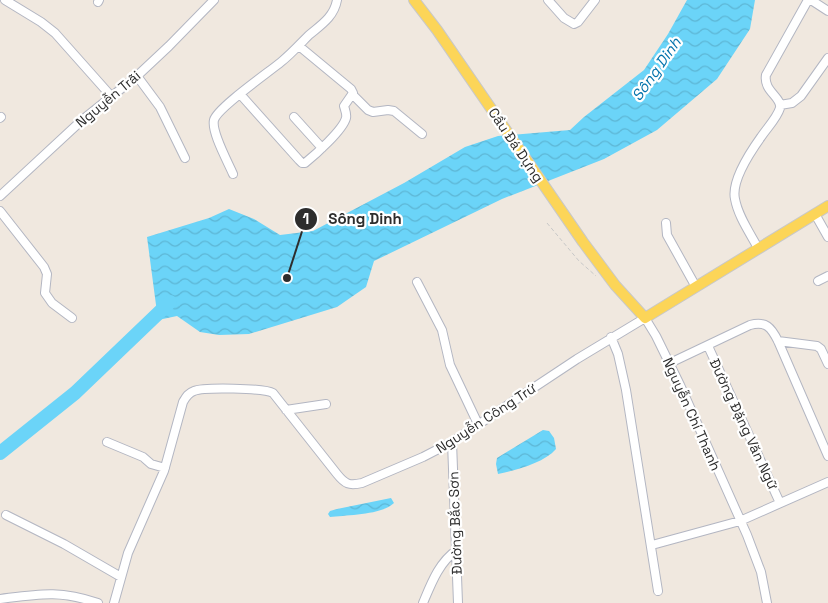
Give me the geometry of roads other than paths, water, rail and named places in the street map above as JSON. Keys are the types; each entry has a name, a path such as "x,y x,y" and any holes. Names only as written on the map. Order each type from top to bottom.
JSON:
{"main road":[{"name":"Cầu Đá Dựng","path":"414,0 450,48 583,242"},
{"name":"Nguyễn Công Trứ","path":"645,318 828,206"},
{"name":"Nguyễn Chí Thanh","path":"583,242 612,286 645,318"}],"street":[{"path":"5,0 55,33 111,96"},
{"name":"Nguyễn Trãi","path":"0,196 82,121 137,76 184,32 214,0"},
{"path":"233,174 216,134 214,122 216,115 281,63 299,46 332,14 337,0"},
{"path":"548,0 564,18 574,24 581,20 595,0"},
{"path":"780,105 766,85 766,74 809,0 828,11"},
{"path":"299,46 351,89 352,95 368,110 373,112 394,111 422,134"},
{"path":"780,105 797,100 828,58"},
{"path":"137,76 160,108 185,158"},
{"path":"240,94 301,162 305,163 322,148 345,120 344,106 352,95"},
{"path":"758,248 737,207 734,188 754,146 776,115 780,105"},
{"path":"294,117 322,148"},
{"path":"0,211 44,266 48,274 45,293 48,298 72,318"},
{"path":"815,214 828,237"},
{"path":"666,223 667,235 696,287"},
{"path":"818,281 828,276"},
{"path":"417,282 442,330 450,365 478,424"},
{"name":"Nguyễn Công Trứ","path":"114,603 128,553 165,468 183,402 190,392 203,389 269,391 276,395 337,474 349,485 370,480 452,442 611,337 645,318"},
{"name":"Nguyễn Chí Thanh","path":"645,318 670,363 740,521 761,572 767,603"},
{"path":"670,363 738,330 757,323 768,326 778,341 828,456"},
{"path":"611,337 618,354 625,381 658,591"},
{"path":"778,341 817,346 828,364"},
{"name":"Đường Đặng Văn Ngữ","path":"708,346 780,503"},
{"path":"286,410 326,404"},
{"path":"107,442 143,457 151,464 165,468"},
{"name":"Đường Bắc Sơn","path":"452,442 458,603"},
{"path":"652,545 740,521 828,482"},
{"path":"6,515 64,544 121,577"},
{"path":"423,603 438,571 456,550"},
{"path":"0,599 13,600 55,593 98,603"}],"water":[{"path":"687,0 755,0 750,29 717,79 657,130 604,159 502,199 374,261 366,287 337,307 249,334 219,335 200,332 177,316 158,320 147,237 209,218 229,209 254,219 280,235 313,231 404,183 465,147 498,136 570,130 644,70 668,34"},
{"path":"543,430 549,431 554,438 556,449 551,454 537,462 498,474 497,458"},
{"path":"391,498 394,503 381,510 330,517 328,514 330,511 337,509"}],"waterway":[{"name":"Sông Dinh","path":"0,453 75,393 170,302"}],"place":[{"name":"Sông Dinh","path":"287,278"}]}
